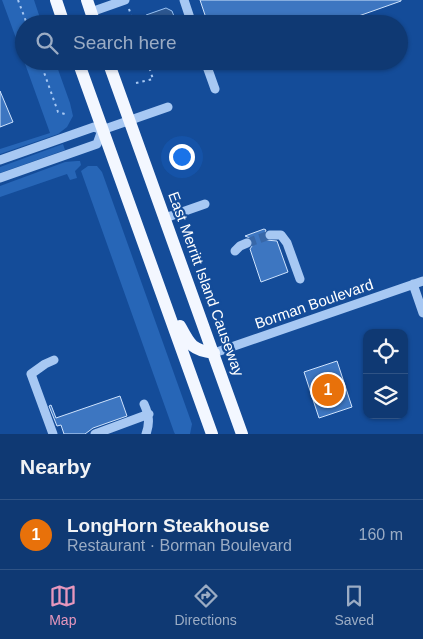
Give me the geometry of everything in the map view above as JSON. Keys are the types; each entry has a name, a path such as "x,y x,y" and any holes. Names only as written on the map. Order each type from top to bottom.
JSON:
{"main road":[{"path":"56,0 61,15"},
{"path":"81,70 212,434"},
{"name":"East Merritt Island Causeway","path":"111,70 242,434"},
{"path":"161,294 190,344 199,351 214,353"}],"street":[{"path":"184,0 189,15"},
{"path":"91,12 127,4"},
{"path":"208,70 214,89"},
{"path":"0,160 94,126 102,130 168,106"},
{"path":"0,178 97,144 102,130"},
{"path":"165,218 205,204"},
{"path":"270,235 281,235 287,243 300,279"},
{"path":"235,251 247,243"},
{"name":"Borman Boulevard","path":"214,353 423,281"},
{"path":"413,284 423,313"},
{"path":"53,434 32,374 54,360"},
{"path":"144,404 149,414 149,426 146,434"},
{"path":"94,434 149,414"}],"path":[{"path":"18,0 24,15"},
{"path":"43,70 58,112 68,115"},
{"path":"136,83 153,79 150,70"}],"shaded area":[{"path":"2,0 34,0 39,15 15,15 15,35"},
{"path":"166,8 172,11 174,15 146,15"},
{"path":"27,70 58,70 73,116 67,127 58,134 0,154 0,149 50,133"},
{"path":"63,144 65,150 0,173 0,167"},
{"path":"80,161 81,165 75,171 77,178 70,180 67,174 0,197 0,186 65,162"},
{"path":"88,166 97,166 102,172 192,424 190,434 175,434 174,432 81,171"}],"building":[{"path":"200,0 401,0 361,15 205,15"},
{"path":"0,91 13,122 0,127"},
{"path":"264,229 266,230 264,235 266,240 277,241 288,272 261,282 250,249 253,241 245,236"},
{"path":"337,361 352,407 319,418 304,372"},
{"path":"120,396 127,416 93,428 85,434 64,434 61,425 57,426 49,406 51,405 56,418"}],"tunnel":[{"path":"247,243 270,235"}],"place":[{"name":"LongHorn Steakhouse","path":"328,390"}]}
